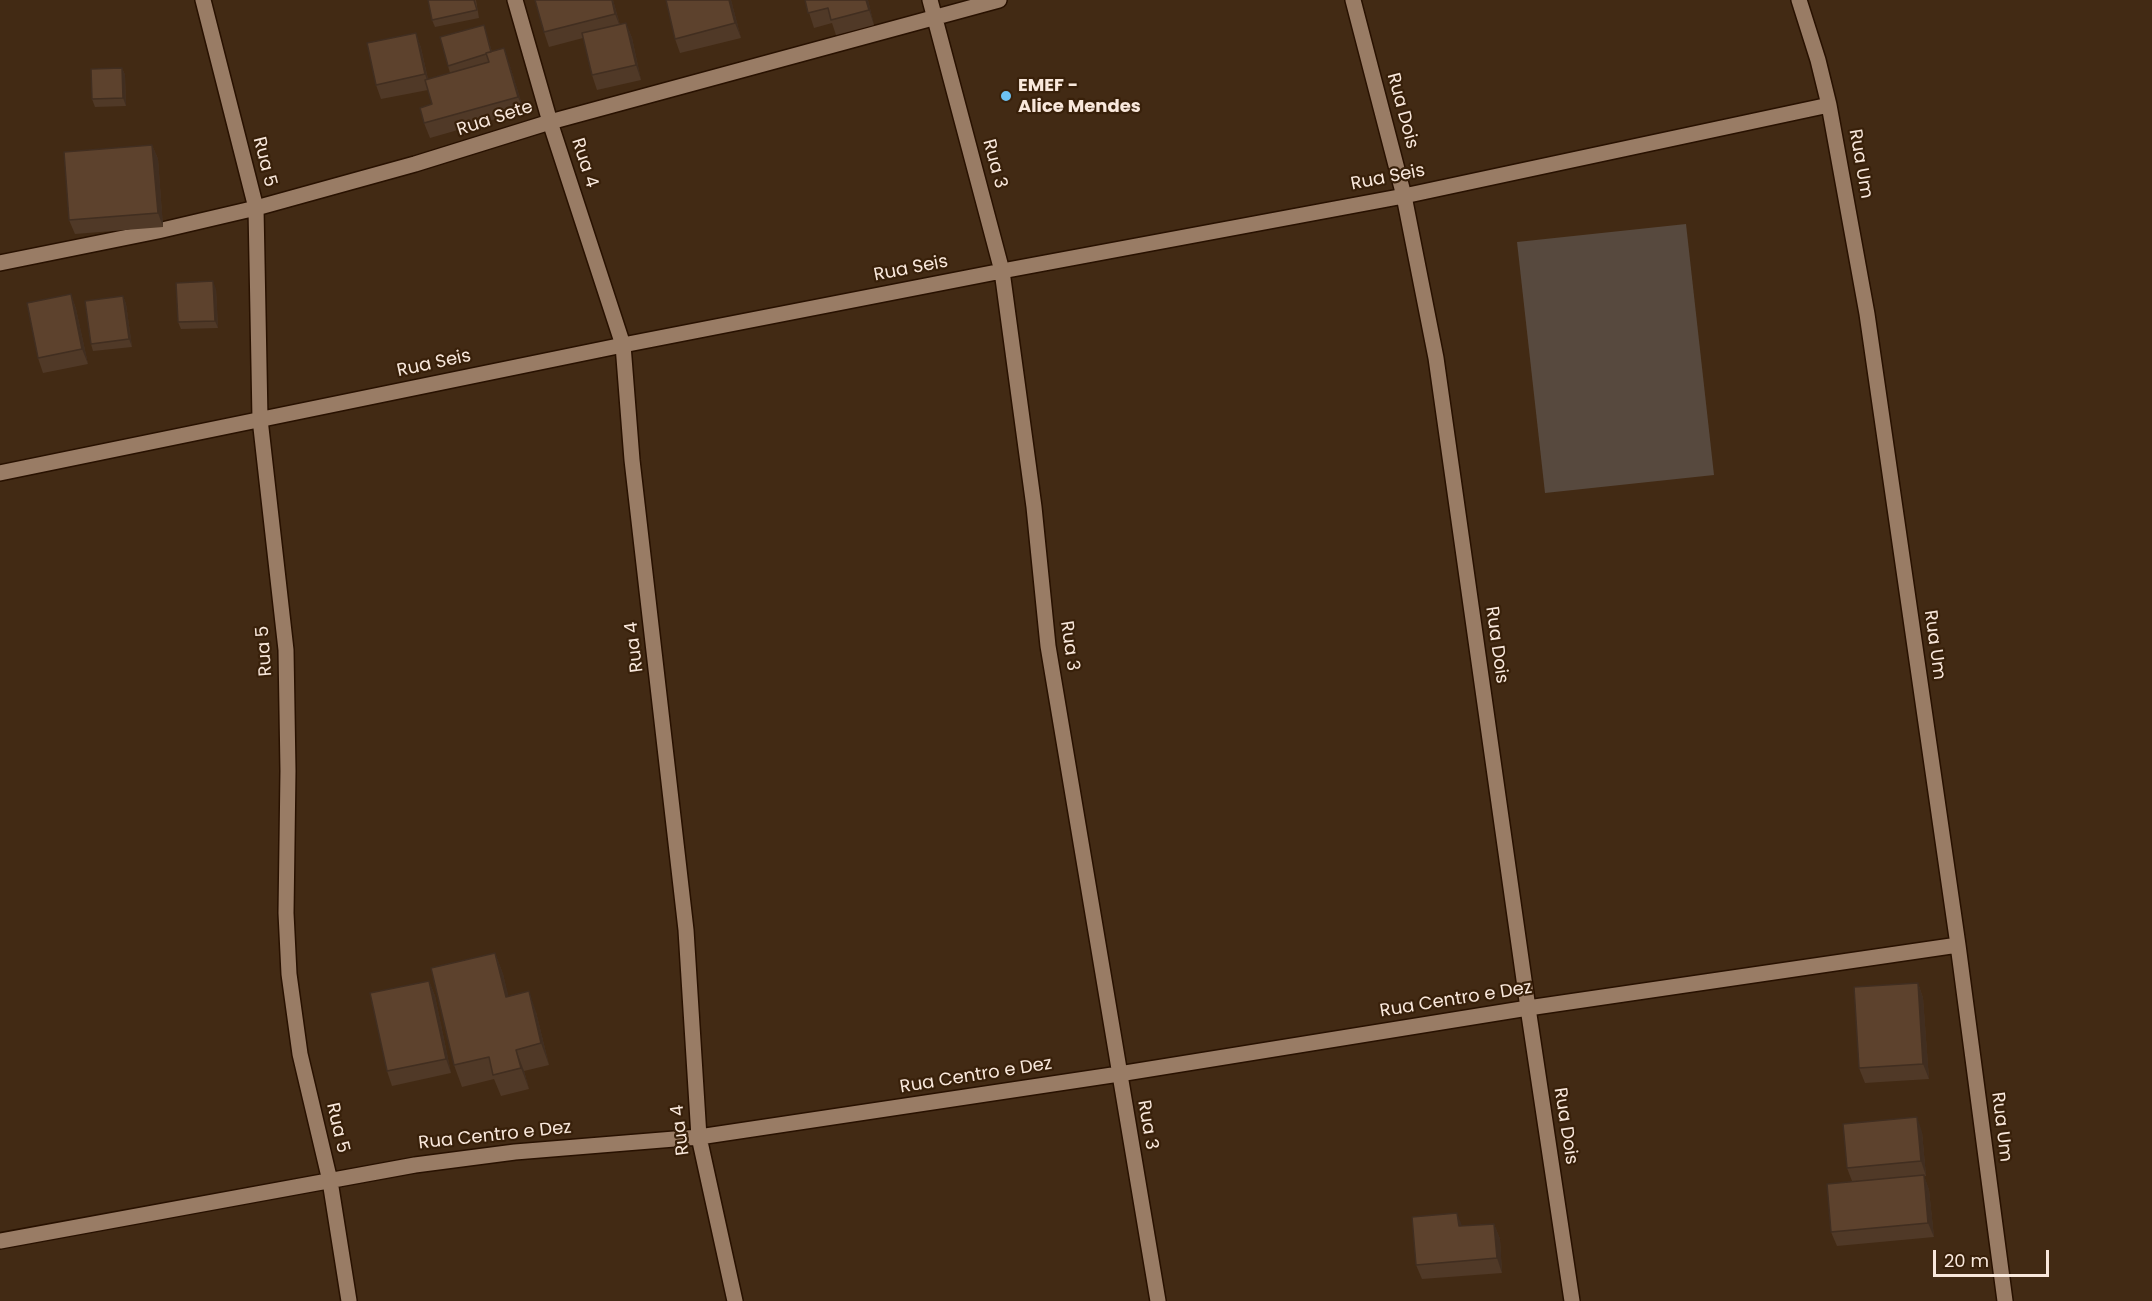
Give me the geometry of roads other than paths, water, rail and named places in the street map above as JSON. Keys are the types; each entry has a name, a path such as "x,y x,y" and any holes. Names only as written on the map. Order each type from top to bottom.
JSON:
{"street":[{"name":"Rua 5","path":"203,0 256,208 260,419 286,650 288,771 286,913 289,974 300,1054 330,1181 349,1301"},
{"name":"Rua 4","path":"515,0 550,122 623,345 632,460 686,930 699,1137 735,1301"},
{"name":"Rua 3","path":"930,0 1002,271 1034,507 1048,646 1158,1301"},
{"name":"Rua Sete","path":"0,263 159,231 256,208 416,164 550,122 999,0"},
{"name":"Rua Dois","path":"1353,0 1404,196 1436,358 1572,1301"},
{"name":"Rua Um","path":"1799,0 1829,105 1867,314 1958,945 2005,1301"},
{"name":"Rua Seis","path":"0,473 623,345 1404,196 1829,105"},
{"name":"Rua Centro e Dez","path":"0,1241 415,1165 514,1152 699,1137 1119,1074 1528,1008 1958,945"}],"place":[{"name":"EMEF - Alice Mendes","path":"1006,96"}]}
